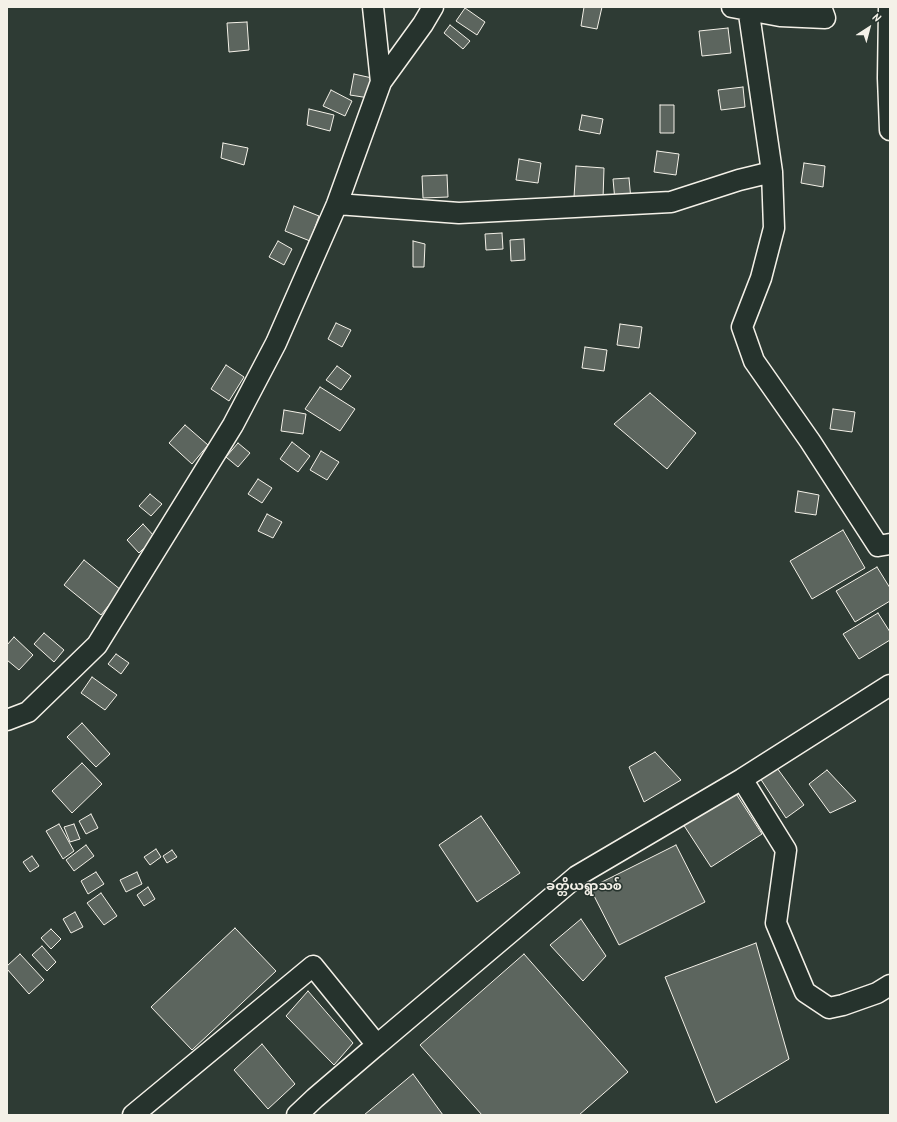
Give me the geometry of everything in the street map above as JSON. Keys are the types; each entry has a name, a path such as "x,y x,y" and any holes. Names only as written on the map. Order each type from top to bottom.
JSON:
{"street":[{"path":"373,7 381,82"},
{"path":"7,720 28,712 97,645 233,425 276,343 337,204 381,82 423,24 433,7"},
{"path":"821,7 824,18 780,16 743,8 772,172 774,228 761,278 742,328 754,362 810,441 878,546 890,544"},
{"path":"889,7 888,78 890,130"},
{"path":"337,204 459,213 671,202 740,180 772,172"},
{"path":"297,1115 377,1045 577,876 742,779 890,684"},
{"path":"742,779 786,850 776,923 805,992 829,1008 843,1005 877,992 890,985"},
{"path":"133,1115 313,966 377,1045"}],"building":[{"path":"584,7 602,7 597,29 581,26"},
{"path":"465,8 485,22 477,35 456,21"},
{"path":"247,22 249,50 229,52 227,23"},
{"path":"450,25 470,41 463,49 444,33"},
{"path":"728,28 731,53 702,56 699,31"},
{"path":"354,74 372,78 369,98 350,95"},
{"path":"743,87 745,107 721,110 718,90"},
{"path":"331,90 352,101 345,116 323,106"},
{"path":"660,105 674,105 674,133 660,133"},
{"path":"309,109 334,115 330,131 307,125"},
{"path":"582,115 603,119 600,134 579,130"},
{"path":"223,143 248,148 244,165 221,158"},
{"path":"657,151 679,154 676,175 654,172"},
{"path":"519,159 541,163 538,183 516,180"},
{"path":"804,163 825,166 823,187 801,183"},
{"path":"576,166 604,168 603,199 574,197"},
{"path":"447,175 448,197 423,198 422,176"},
{"path":"629,178 631,200 615,201 613,179"},
{"path":"294,206 319,216 310,241 285,231"},
{"path":"502,233 503,249 486,250 485,234"},
{"path":"524,239 525,260 511,261 510,240"},
{"path":"278,241 292,249 284,265 269,257"},
{"path":"413,241 425,244 424,267 413,267"},
{"path":"336,323 351,330 342,347 328,339"},
{"path":"620,324 642,327 639,348 617,345"},
{"path":"585,347 607,350 604,371 582,368"},
{"path":"226,365 244,377 229,401 211,389"},
{"path":"337,366 351,376 341,390 326,380"},
{"path":"320,387 355,409 340,431 305,409"},
{"path":"650,393 696,433 667,469 614,424"},
{"path":"833,409 855,412 852,432 830,429"},
{"path":"284,410 306,414 303,434 281,431"},
{"path":"185,425 208,445 192,464 169,443"},
{"path":"292,442 310,456 298,472 280,459"},
{"path":"238,443 250,453 238,467 226,457"},
{"path":"321,451 339,462 327,480 310,470"},
{"path":"258,479 272,488 262,503 248,494"},
{"path":"798,491 819,495 816,515 795,512"},
{"path":"150,494 162,504 151,516 139,506"},
{"path":"267,514 282,522 273,538 258,531"},
{"path":"143,524 155,537 139,553 127,540"},
{"path":"843,530 865,568 812,599 790,561"},
{"path":"84,560 121,590 101,615 64,585"},
{"path":"877,567 890,588 890,601 855,622 836,591"},
{"path":"878,613 890,632 890,640 859,659 843,634"},
{"path":"44,633 64,650 54,662 34,644"},
{"path":"14,637 33,655 19,670 7,660 7,645"},
{"path":"116,654 129,663 121,674 108,664"},
{"path":"92,677 117,695 105,710 81,693"},
{"path":"82,723 110,754 96,767 67,737"},
{"path":"655,752 681,780 644,802 629,767"},
{"path":"82,763 102,784 72,813 52,791"},
{"path":"777,768 804,805 786,818 760,778"},
{"path":"827,770 856,801 830,813 809,784"},
{"path":"735,792 762,834 711,867 683,824"},
{"path":"91,814 98,828 86,834 79,821"},
{"path":"481,816 520,873 477,902 439,845"},
{"path":"59,824 74,851 63,859 46,831"},
{"path":"74,824 80,839 70,842 64,827"},
{"path":"86,845 94,856 74,871 66,860"},
{"path":"676,845 705,902 619,945 590,888"},
{"path":"156,849 161,857 150,865 144,857"},
{"path":"172,850 177,857 167,863 163,856"},
{"path":"32,856 39,866 30,872 23,862"},
{"path":"96,872 104,884 88,894 81,881"},
{"path":"137,872 142,884 126,892 120,880"},
{"path":"148,887 155,899 144,906 137,895"},
{"path":"101,893 117,916 104,925 87,903"},
{"path":"75,912 83,927 71,933 63,919"},
{"path":"581,919 606,956 583,981 550,945"},
{"path":"235,928 276,971 192,1050 151,1007"},
{"path":"51,929 61,939 51,949 41,938"},
{"path":"756,943 789,1059 716,1103 665,977"},
{"path":"42,946 56,962 47,971 32,955"},
{"path":"20,954 44,980 29,994 7,969 7,966"},
{"path":"524,954 628,1072 579,1115 482,1115 420,1045"},
{"path":"308,991 353,1043 334,1065 286,1016"},
{"path":"262,1044 295,1084 268,1109 234,1070"},
{"path":"413,1074 443,1115 364,1115"}],"district":[{"name":"ခတ္တိယရွာသစ်","path":"584,888"}]}
